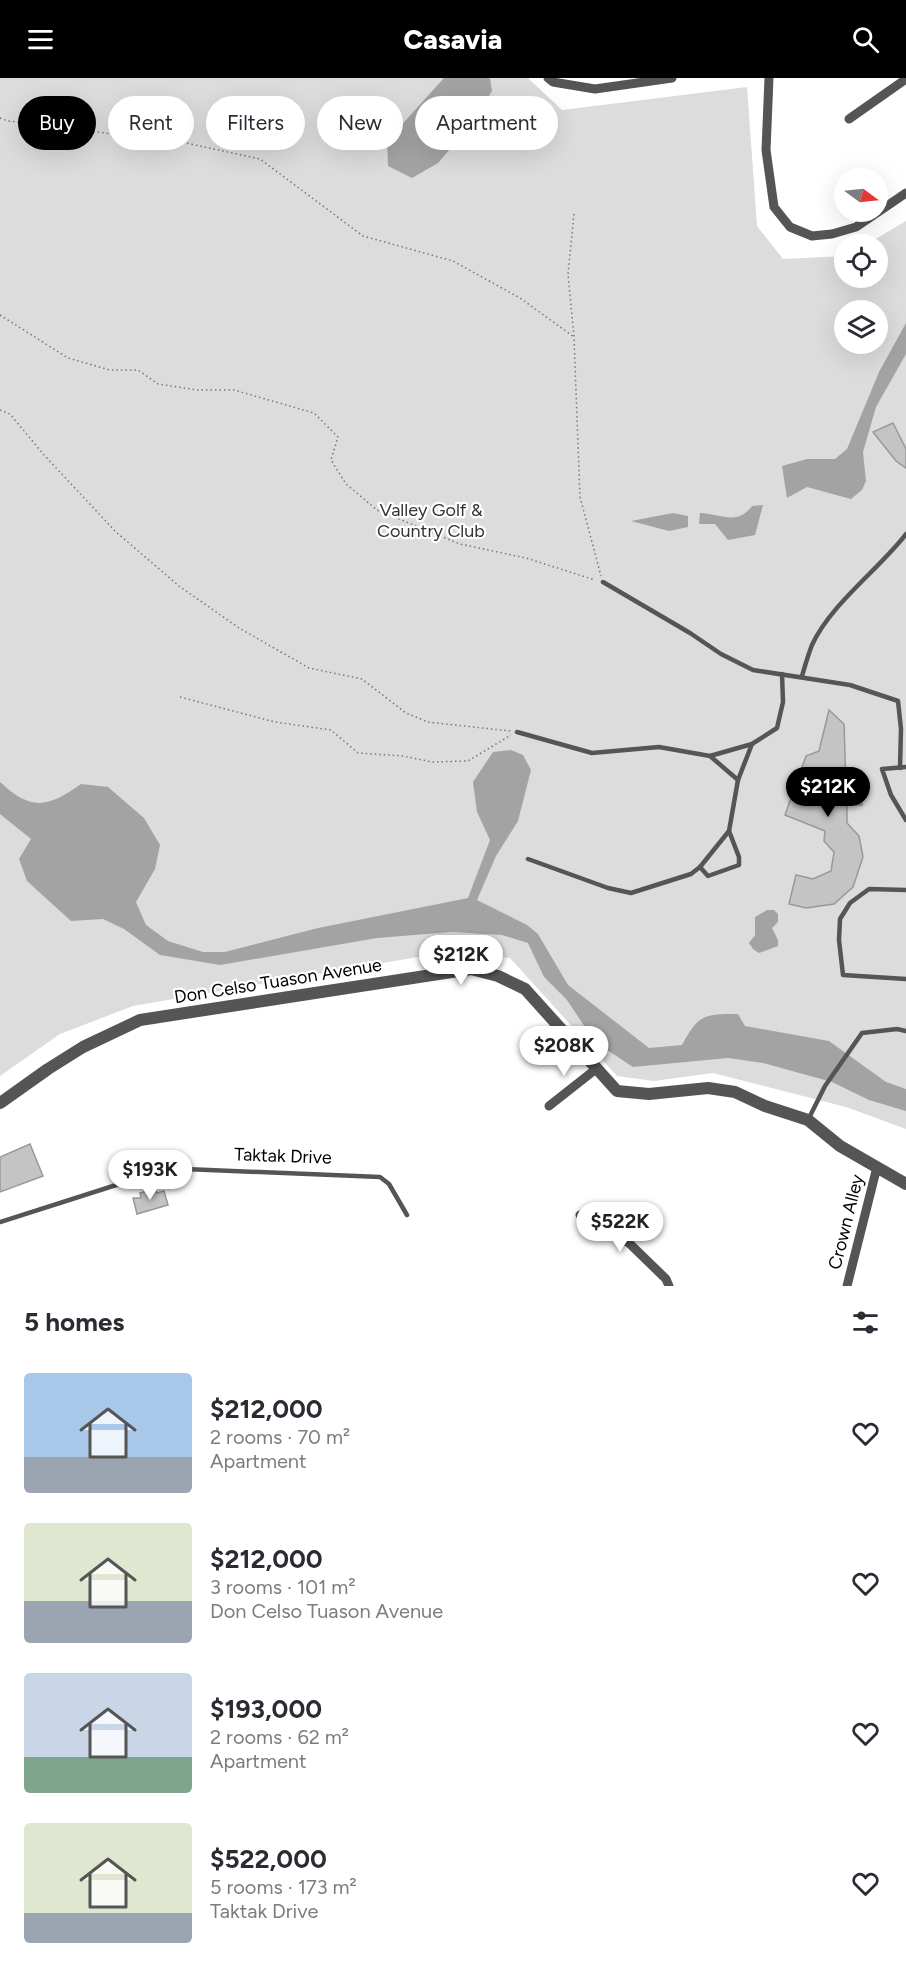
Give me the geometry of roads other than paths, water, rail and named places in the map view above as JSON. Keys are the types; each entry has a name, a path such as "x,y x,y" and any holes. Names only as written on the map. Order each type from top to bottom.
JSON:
{"street":[{"path":"548,78 553,82 595,89 672,78"},
{"path":"769,78 766,150 772,196 774,207 790,227 812,236 832,234 856,227 906,193"},
{"path":"849,119 906,79"},
{"name":"Don Celso Tuason Avenue","path":"0,1103 83,1047 140,1020 471,969 498,976 525,989 617,1091 649,1094 708,1088 735,1092 765,1106 808,1120 840,1146 906,1184"},
{"path":"549,1106 596,1069"},
{"name":"Crown Alley","path":"847,1286 877,1167"},
{"path":"580,1215 629,1243 666,1279 669,1286"}],"lane":[{"path":"802,676 812,644 827,621 906,534"},
{"path":"603,582 721,654 753,670 850,685 898,701 903,768 882,769 891,795 906,820"},
{"path":"517,732 592,753 659,747 710,756 752,744 777,728 783,702 782,674"},
{"path":"528,860 608,888 631,893 691,874 700,867 729,831 738,780 752,744"},
{"path":"710,756 738,780"},
{"path":"700,867 708,876 739,865 739,857 729,831"},
{"path":"906,890 869,889 850,903 840,919 839,940 843,975 906,979"},
{"path":"808,1120 825,1086 862,1033 897,1029 906,1031"},
{"name":"Taktak Drive","path":"0,1222 135,1179 185,1169 380,1177 389,1184 407,1215"}],"park label":[{"name":"Valley Golf & Country Club","path":"431,520"}]}
